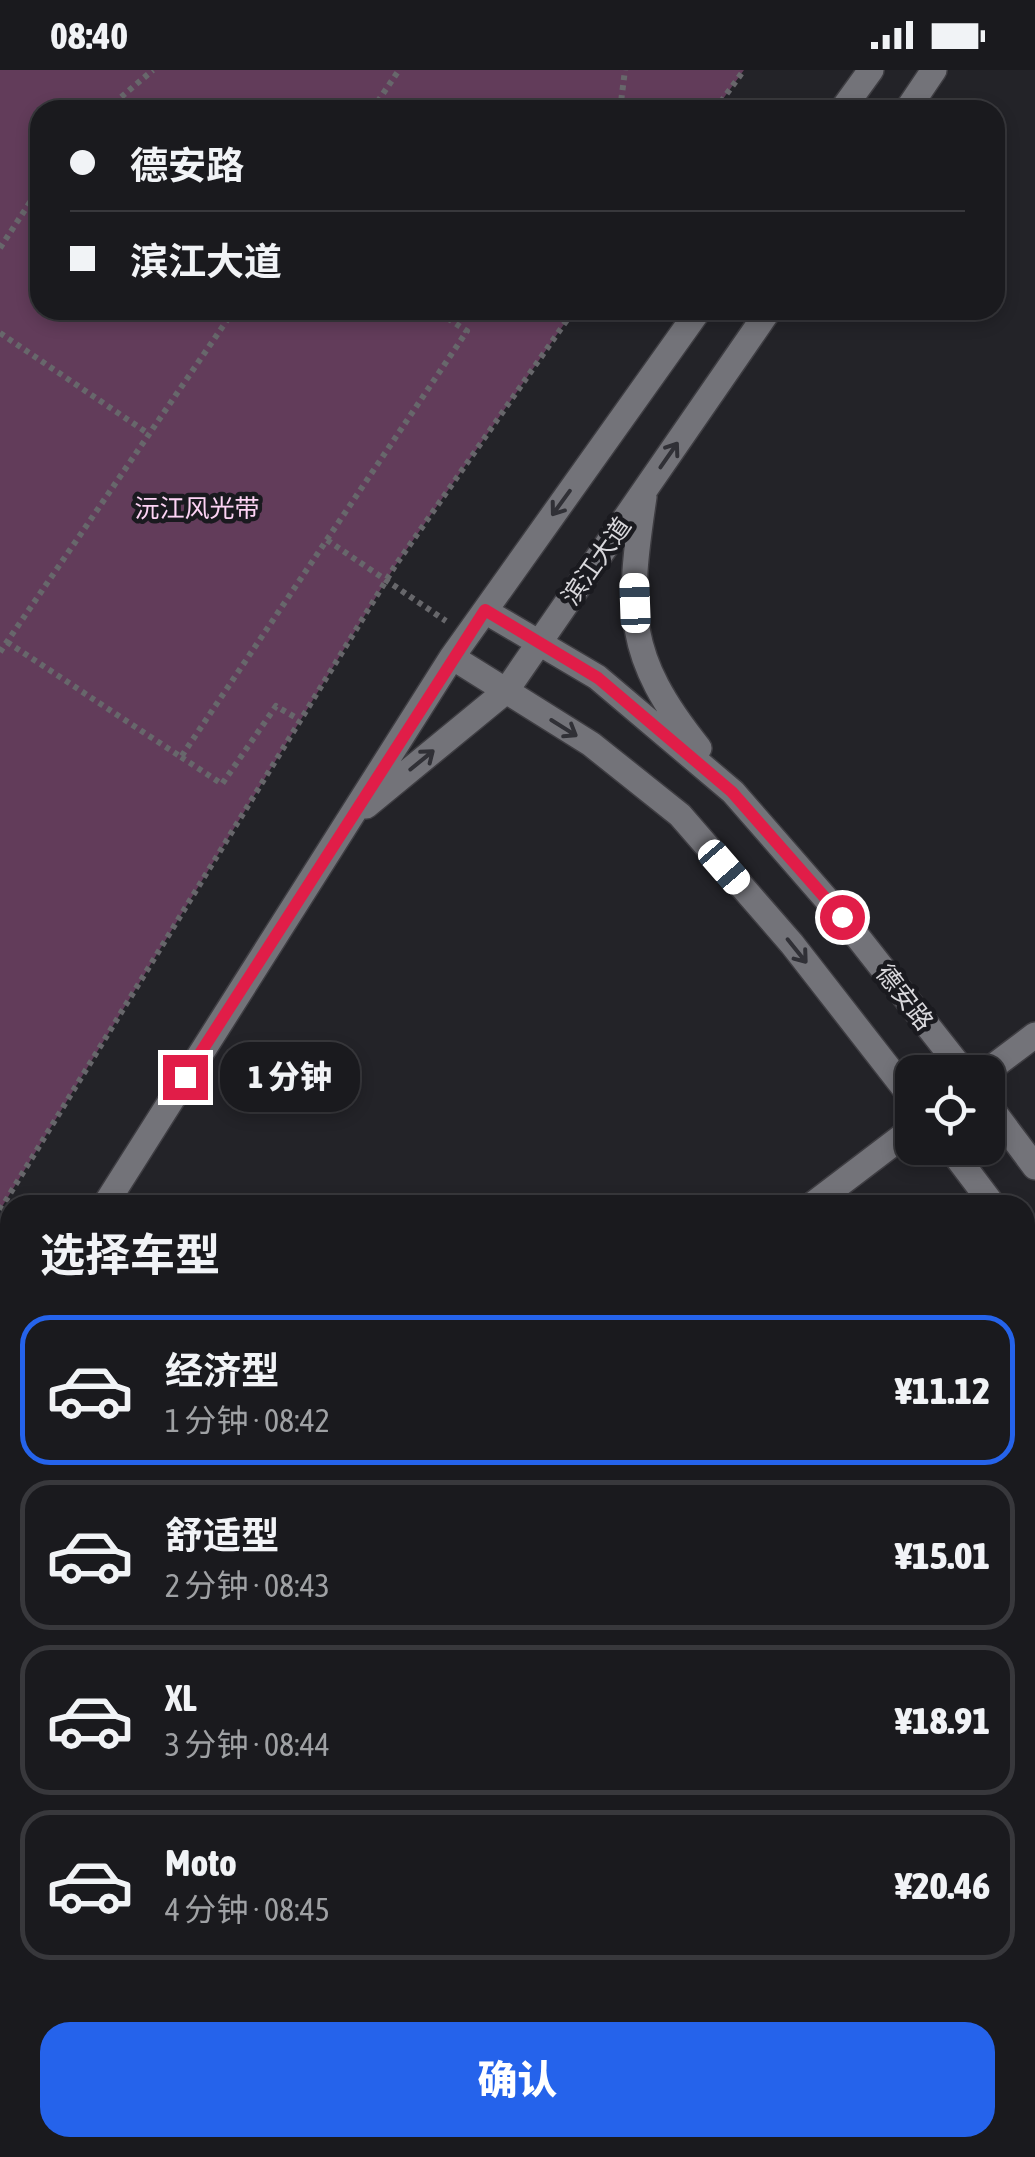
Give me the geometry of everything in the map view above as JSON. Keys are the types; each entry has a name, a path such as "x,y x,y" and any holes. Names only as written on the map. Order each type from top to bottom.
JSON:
{"street":[{"path":"849,100 871,70"},
{"path":"913,100 934,70"},
{"name":"滨江大道","path":"111,1195 452,657 693,320"},
{"name":"滨江大道","path":"347,822 506,691 762,320"},
{"path":"646,489 634,567 636,638 661,701 732,792"},
{"name":"德安路","path":"485,610 598,678 732,792 842,917 951,1055"},
{"path":"452,657 590,744 680,815 792,944 895,1076"},
{"path":"1005,1058 1035,1036"},
{"path":"1005,1126 1035,1166"},
{"path":"825,1195 895,1142"},
{"path":"963,1165 985,1195"}],"path":[{"path":"118,100 154,70"},
{"path":"379,100 399,70"},
{"path":"621,100 624,70"},
{"path":"722,100 744,70"},
{"path":"0,248 30,202"},
{"path":"0,652 227,320"},
{"path":"181,757 467,331 450,320"},
{"path":"9,1195 394,566 567,320"},
{"path":"0,333 149,434"},
{"path":"327,540 468,636"},
{"path":"7,642 222,784 276,706 298,718"}],"green space":[{"name":"沅江风光带","path":"0,70 744,70 722,100 30,100 30,320 567,320 395,566 9,1195 0,1195"}],"route":[{"path":"185,1077 485,610 598,678 732,792 842,917"}]}
